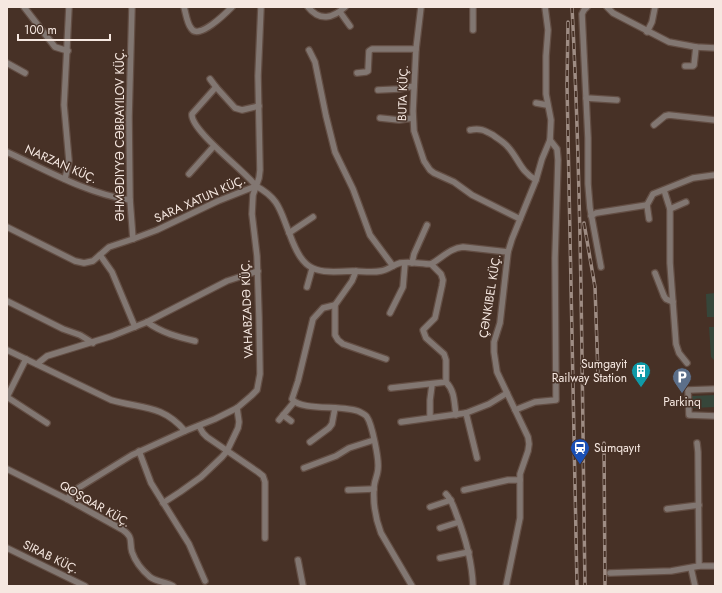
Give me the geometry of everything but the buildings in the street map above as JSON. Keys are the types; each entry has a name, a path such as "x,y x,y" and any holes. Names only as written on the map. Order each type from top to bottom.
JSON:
{"street":[{"path":"24,7 55,47 68,51"},
{"path":"66,179 69,161 64,105 68,51 69,7"},
{"path":"132,7 129,117 130,200 133,240"},
{"path":"184,7 191,29 194,32 199,32 220,19 232,7"},
{"name":"VAHABZADƏ KÜÇ.","path":"67,499 75,490 139,451 200,426 237,408 256,390 260,374 258,271 252,214 253,195 260,170 258,76 261,7"},
{"path":"308,7 315,14 326,17 332,17 345,7"},
{"name":"BUTA KÜÇ.","path":"421,7 416,49 413,118 414,131 424,161 434,173 454,182 472,196 520,219"},
{"path":"473,7 473,30"},
{"name":"ÇƏNKIBEL KÜÇ.","path":"506,586 520,518 520,474 529,444 497,372 494,342 500,323 508,252 550,140 551,120 547,105 546,56 548,30 546,7"},
{"path":"587,7 582,14 588,184 591,216 601,267"},
{"path":"600,7 607,7 612,13 647,32 677,45 715,48"},
{"path":"647,32 652,22 655,7"},
{"path":"340,12 350,26"},
{"path":"685,66 694,65 696,47"},
{"path":"357,73 366,72 368,70 369,51 372,49 416,49"},
{"path":"309,50 316,62 326,116 335,152 353,189 370,235 393,266"},
{"path":"7,63 25,73"},
{"path":"210,79 235,108 242,110 259,106"},
{"path":"378,90 399,89 414,86"},
{"path":"216,87 192,114 192,118 197,128 214,146 245,173 256,186"},
{"path":"586,98 617,100"},
{"path":"536,103 547,105"},
{"path":"654,125 665,116 669,115 715,120"},
{"path":"380,118 399,120 413,118"},
{"path":"470,130 478,128 482,129 501,141 508,147 526,174 536,180"},
{"path":"515,410 535,402 556,400 555,258 558,160 557,150 550,140"},
{"path":"189,174 214,146"},
{"name":"NARZAN KÜÇ.","path":"7,152 107,196 130,200"},
{"path":"649,219 647,205 653,194 693,178 715,175"},
{"name":"SARA XATUN KÜÇ.","path":"7,227 75,261 84,263 92,261 109,247 133,240 218,200 256,186 274,198 299,255 312,269"},
{"path":"664,190 670,208 670,263 676,344 679,353 687,363"},
{"path":"670,208 686,202"},
{"path":"591,216 596,212 647,205"},
{"path":"289,233 313,217"},
{"path":"412,263 427,225"},
{"path":"308,287 312,269 336,272 381,272 393,266 405,263 431,264 456,247 462,246 508,252"},
{"path":"100,255 112,272 135,327"},
{"path":"390,313 401,292 405,263"},
{"path":"431,264 441,274 443,280 435,318 423,330 426,338 444,354 446,360 446,382 451,387 453,392 456,415"},
{"path":"37,364 47,356 93,343 147,322 227,281 258,271"},
{"path":"356,271 352,281 335,305 335,335 343,344 386,359"},
{"path":"655,273 664,296 666,299 673,302"},
{"path":"7,301 64,329 80,335 93,343"},
{"path":"294,402 292,396 298,381 314,320 323,308 335,305"},
{"path":"147,322 156,329 166,333 195,341"},
{"path":"7,350 111,400 140,405 163,413 174,420 185,431"},
{"path":"26,359 7,397 47,423"},
{"path":"391,388 432,385 446,382"},
{"path":"430,417 432,385"},
{"path":"715,389 688,390 689,415 715,416"},
{"path":"401,422 466,413 489,404 507,393"},
{"path":"294,402 314,407 356,410 367,417 379,462 374,489 377,524 380,533 412,586"},
{"path":"279,420 294,402"},
{"path":"163,503 201,477 226,451 238,428 239,422 237,408"},
{"path":"310,442 332,424 335,408"},
{"path":"466,413 477,458"},
{"path":"283,415 291,421"},
{"path":"200,426 203,433 207,437 263,476 265,482 265,538"},
{"path":"304,468 336,456 349,448 374,440"},
{"path":"697,443 699,566"},
{"path":"139,451 151,482 189,544 205,581"},
{"name":"QOŞQAR KÜÇ.","path":"7,469 67,499 123,530 130,537 134,557 150,577 173,586"},
{"path":"464,490 508,480 520,480"},
{"path":"348,490 374,489"},
{"path":"446,494 451,500 471,558 473,586"},
{"path":"430,507 451,500"},
{"path":"666,509 699,505"},
{"path":"440,528 459,522"},
{"name":"SIRAB KÜÇ.","path":"7,548 85,586"},
{"path":"440,558 469,552"},
{"path":"298,560 303,586"},
{"path":"610,573 671,571 699,566 715,566"},
{"path":"691,568 695,586"}],"green space":[{"path":"715,293 715,317 707,317 706,294"},
{"path":"709,327 715,327 715,361 711,357"},
{"path":"715,395 715,407 693,408 692,396"}],"railway":[{"path":"572,7 580,224 585,586"},
{"path":"568,22 567,85 577,586"},
{"path":"584,223 595,287 598,375"},
{"path":"604,443 605,586"}],"place":[{"name":"Sumgayit Railway Station","path":"641,388"},
{"name":"Parkinq","path":"682,394"},
{"name":"Sumqayıt","path":"580,465"}]}
